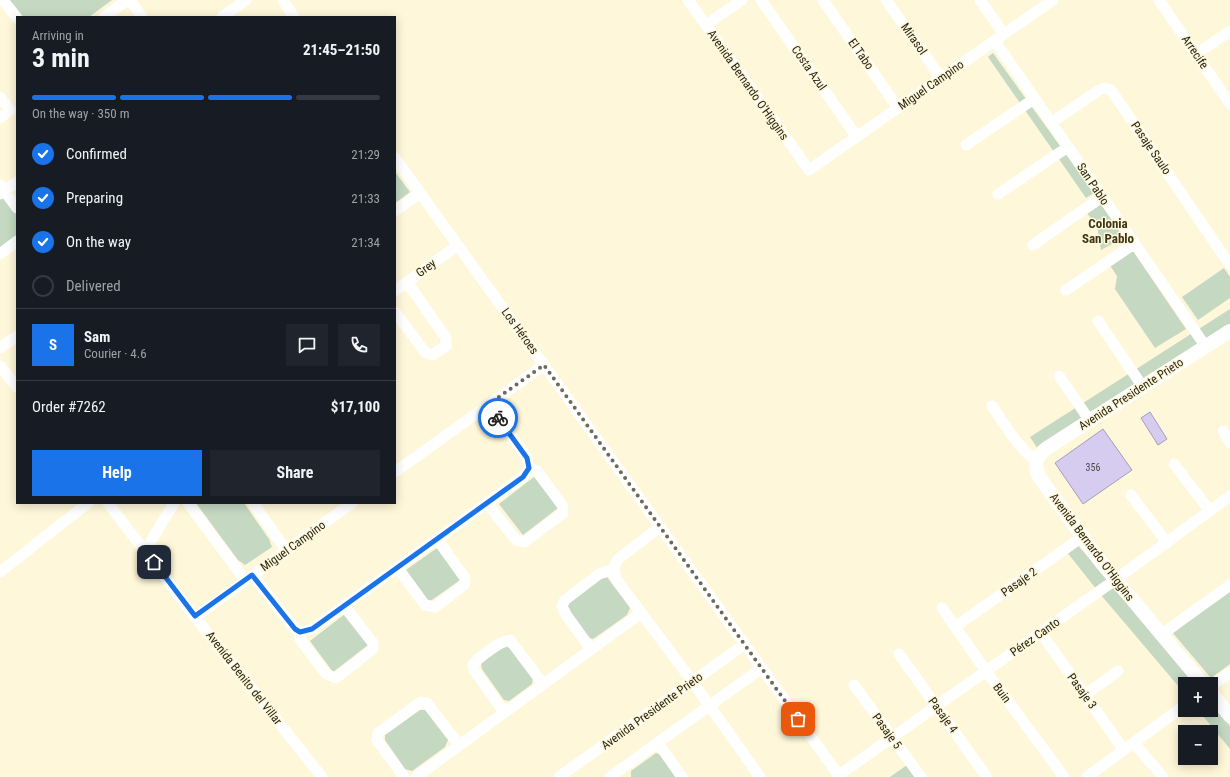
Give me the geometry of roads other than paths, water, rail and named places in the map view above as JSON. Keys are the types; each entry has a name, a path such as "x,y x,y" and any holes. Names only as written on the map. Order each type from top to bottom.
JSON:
{"main road":[{"name":"Avenida Presidente Prieto","path":"1037,460 1042,451 1230,331"},
{"name":"Avenida Bernardo O'Higgins","path":"1037,460 1036,470 1040,478 1082,537 1197,677"},
{"path":"1218,701 1230,716"}],"street":[{"path":"3,0 16,17"},
{"path":"105,16 129,0 141,16"},
{"path":"223,16 246,0"},
{"path":"283,0 293,16"},
{"name":"Avenida Bernardo O'Higgins","path":"688,0 809,170"},
{"path":"706,25 742,0"},
{"name":"Costa Azul","path":"761,0 857,137"},
{"name":"El Tabo","path":"823,0 898,108"},
{"name":"Mirasol","path":"886,0 941,78"},
{"name":"San Pablo","path":"980,0 999,38 1034,99 1206,347"},
{"name":"Arrecife","path":"1159,0 1230,104"},
{"name":"Miguel Campino","path":"809,170 1051,1"},
{"path":"1196,54 1230,31"},
{"name":"Pasaje Saulo","path":"1051,123 1101,88 1111,90 1230,265"},
{"path":"0,96 10,110 0,118"},
{"path":"966,145 1034,99"},
{"path":"998,194 1068,147"},
{"name":"Los Héroes","path":"396,159 839,776"},
{"path":"16,182 1,190 16,207"},
{"path":"396,210 420,193"},
{"path":"1033,245 1102,197"},
{"path":"0,254 16,242"},
{"path":"1066,290 1134,244"},
{"name":"Grey","path":"396,290 458,245"},
{"path":"396,313 425,352 432,355 446,346 446,338 407,282"},
{"path":"1098,321 1143,387"},
{"path":"0,348 16,337"},
{"path":"396,471 544,365"},
{"path":"0,366 16,386"},
{"path":"1059,376 1090,421"},
{"path":"189,504 248,578 295,629 300,632 312,629 523,477 529,468 527,458 489,404"},
{"path":"992,406 1021,447 1037,460"},
{"path":"1223,431 1230,443"},
{"path":"1174,464 1210,511"},
{"path":"487,503 516,540 524,542 563,513 562,505 545,482 536,471 529,468"},
{"path":"1131,495 1167,543"},
{"name":"Pérez Canto","path":"839,776 892,737 1116,580 1230,496"},
{"path":"0,572 87,504"},
{"name":"Avenida Benito del Villar","path":"109,504 322,777"},
{"path":"145,552 173,504"},
{"path":"254,504 286,550"},
{"name":"Miguel Campino","path":"195,616 351,504"},
{"path":"660,527 617,560 614,569 616,578 760,777"},
{"name":"Pasaje 2","path":"955,627 1082,537"},
{"path":"397,568 425,605 435,607 464,585 466,578 437,539"},
{"path":"591,649 567,616 562,606 565,600 599,574 614,569"},
{"path":"1161,635 1230,585"},
{"path":"300,632 300,640 326,674 336,678 373,649 373,643 344,606"},
{"name":"Buin","path":"942,608 1064,777"},
{"path":"416,777 641,613"},
{"name":"Pasaje 3","path":"1041,633 1124,750"},
{"path":"504,712 474,670 473,665 477,660 503,642 510,640 542,684"},
{"name":"Avenida Presidente Prieto","path":"559,777 745,644"},
{"name":"Pasaje 4","path":"899,654 986,776"},
{"path":"617,775 658,743 762,668"},
{"path":"1085,695 1118,671"},
{"path":"1218,681 1230,673"},
{"name":"Pasaje 5","path":"854,685 920,777"},
{"path":"404,777 377,740 378,733 421,702 427,702 459,745"},
{"path":"1087,777 1178,710"},
{"path":"658,743 682,777"},
{"path":"1134,743 1163,777"}],"district":[{"name":"Colonia San Pablo","path":"1108,230"}]}
